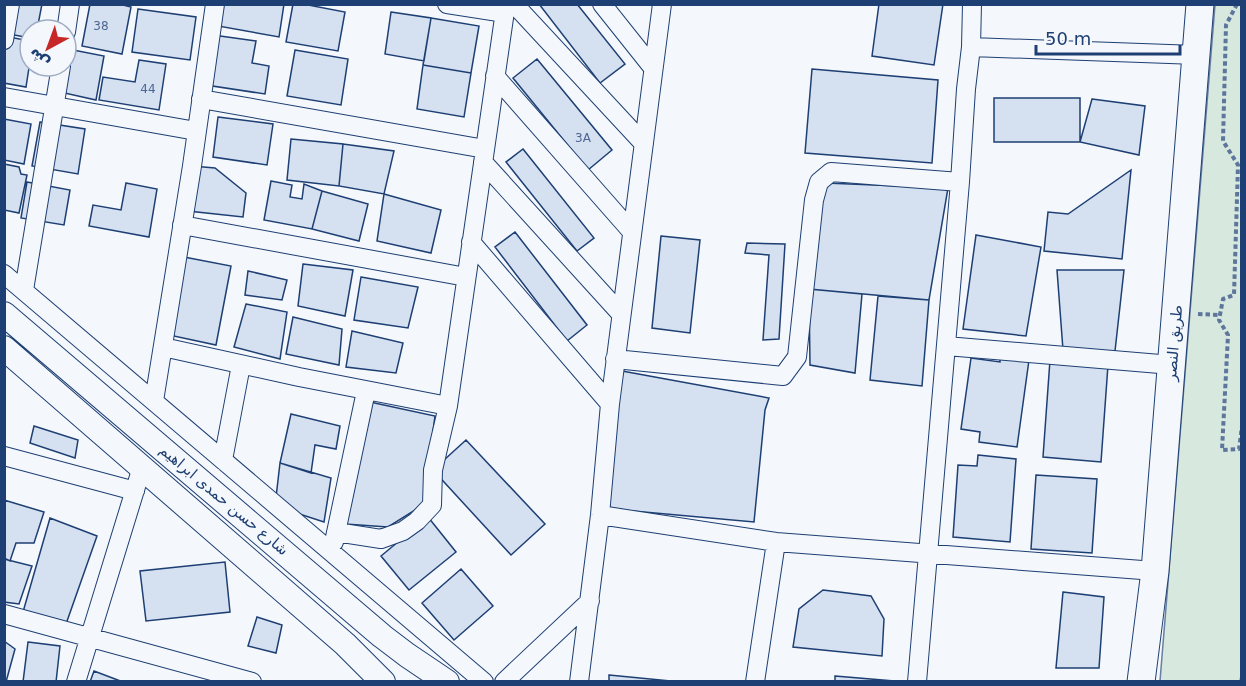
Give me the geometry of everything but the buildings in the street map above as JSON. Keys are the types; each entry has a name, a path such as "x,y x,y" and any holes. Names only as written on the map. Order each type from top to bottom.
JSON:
{"main road":[{"name":"طريق النصر","path":"1141,681 1155,571 1200,4"},
{"name":"شارع حسن حمدى ابراهيم","path":"4,314 382,636 447,681"},
{"name":"شارع حسن حمدى ابراهيم","path":"4,348 345,644 383,681"}],"street":[{"path":"4,40 10,4"},
{"path":"154,401 192,166 215,4"},
{"path":"447,4 508,7 644,144"},
{"path":"602,4 654,68"},
{"path":"579,681 600,515 609,404 662,4"},
{"path":"917,681 960,183 971,46 972,4"},
{"path":"336,532 381,539 403,531 417,521 432,505 433,470 448,406 495,76 508,7"},
{"path":"971,46 1197,55"},
{"path":"495,76 632,232"},
{"path":"24,290 59,78"},
{"path":"4,97 196,131"},
{"path":"201,99 484,155 621,314"},
{"path":"615,359 783,376 797,357 814,200 819,182 831,172 960,183"},
{"path":"182,225 466,277"},
{"path":"471,242 609,404"},
{"path":"4,274 484,681"},
{"path":"946,346 1172,365"},
{"path":"163,347 366,391 448,406"},
{"path":"223,460 242,365"},
{"path":"332,552 366,391"},
{"path":"4,456 135,491"},
{"path":"76,681 142,467"},
{"path":"600,515 776,542 1155,571"},
{"path":"755,681 776,542"},
{"path":"504,681 590,601"},
{"path":"4,614 89,637 217,677 252,681"}],"path":[{"path":"1238,4 1226,25 1223,141 1239,165 1234,295 1223,299 1219,321 1228,334 1222,450 1239,449 1242,426"}],"shaded area":[{"path":"1215,5 1242,5 1241,676 1240,681 1160,681"}]}
